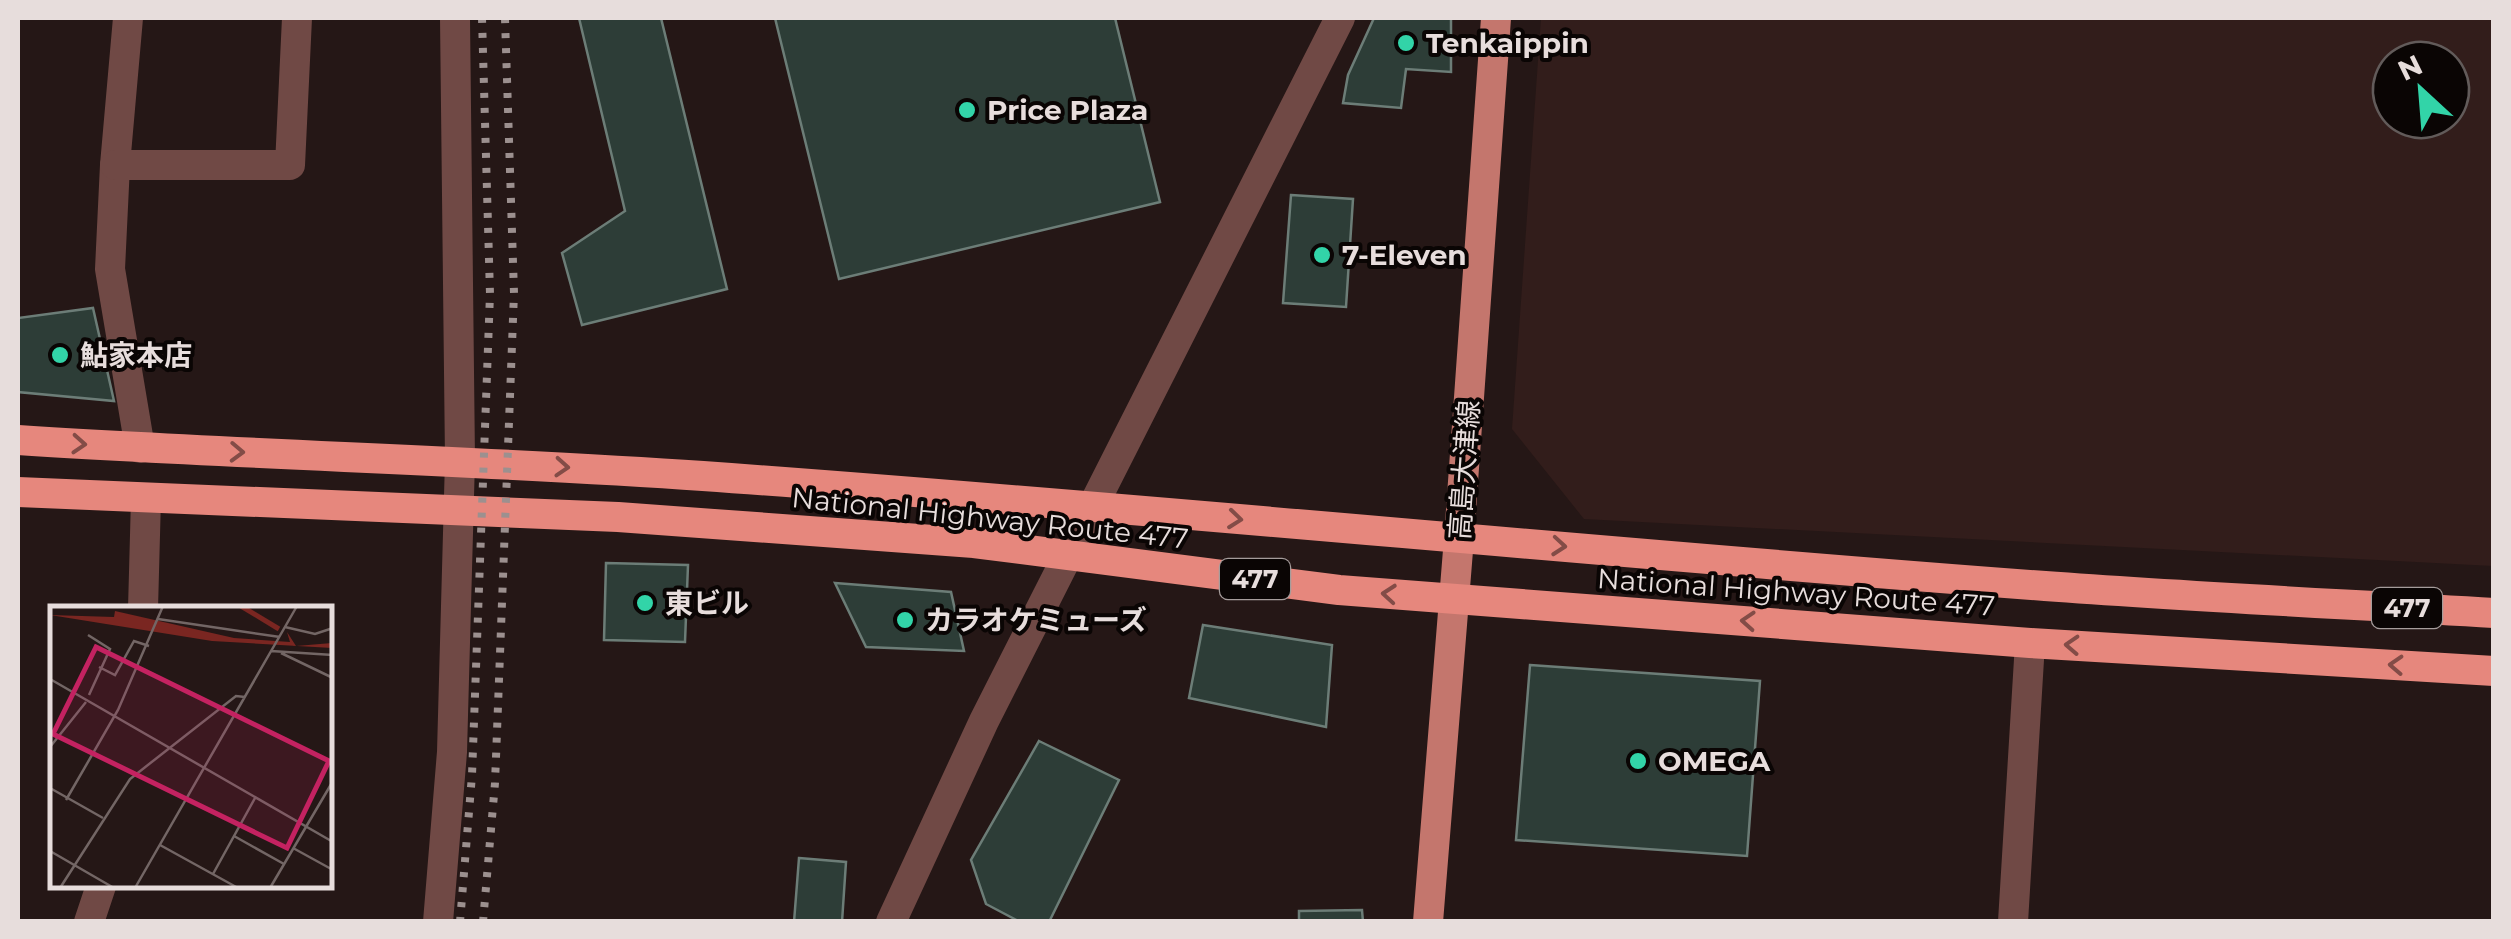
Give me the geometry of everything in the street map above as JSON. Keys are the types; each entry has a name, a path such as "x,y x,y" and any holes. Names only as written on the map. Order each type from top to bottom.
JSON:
{"highway":[{"name":"National Highway Route 477","path":"18,440 460,460 1095,506 2050,586 2494,613"},
{"name":"National Highway Route 477","path":"18,492 697,522 974,543 1339,590 2030,642 2494,670"}],"main road":[{"name":"高島大津線","path":"1428,922 1496,18"}],"street":[{"path":"128,18 110,270 140,448"},
{"path":"115,165 290,164 297,18"},
{"path":"438,922 452,752 460,460 454,18"},
{"path":"892,922 984,720 1340,18"},
{"path":"143,606 146,498"},
{"path":"2013,922 2030,642"},
{"path":"89,922 100,889"}],"shaded area":[{"path":"1541,18 2493,18 2493,566 1584,519 1512,429"}],"building":[{"path":"579,18 661,18 727,289 582,325 562,253 625,211"},
{"name":"Price Plaza","path":"775,18 1115,18 1160,202 839,279"},
{"name":"Tenkaippin","path":"1374,18 1451,18 1451,72 1406,69 1401,108 1343,103 1348,75"},
{"path":"1291,195 1353,199 1346,307 1283,303"},
{"name":"鮎家本店","path":"93,308 114,401 18,392 18,318"},
{"name":"東ビル","path":"606,563 688,565 685,642 604,640"},
{"name":"カラオケミューズ","path":"835,583 951,592 964,651 866,647"},
{"path":"1203,625 1332,645 1326,727 1189,698"},
{"name":"OMEGA","path":"1530,665 1760,681 1747,856 1516,840"},
{"path":"1039,741 1119,780 1049,922 1020,922 986,904 971,860"},
{"path":"799,858 846,862 842,922 794,922"},
{"path":"1362,910 1363,922 1299,922 1299,911"}],"railway":[{"path":"460,922 472,775 490,294 482,18"},
{"path":"483,922 495,783 514,293 505,18"}],"place":[{"name":"Tenkaippin","path":"1406,43"},
{"name":"Price Plaza","path":"967,110"},
{"name":"7-Eleven","path":"1322,255"},
{"name":"鮎家本店","path":"60,355"},
{"name":"東ビル","path":"645,603"},
{"name":"カラオケミューズ","path":"905,620"},
{"name":"OMEGA","path":"1638,761"}]}
